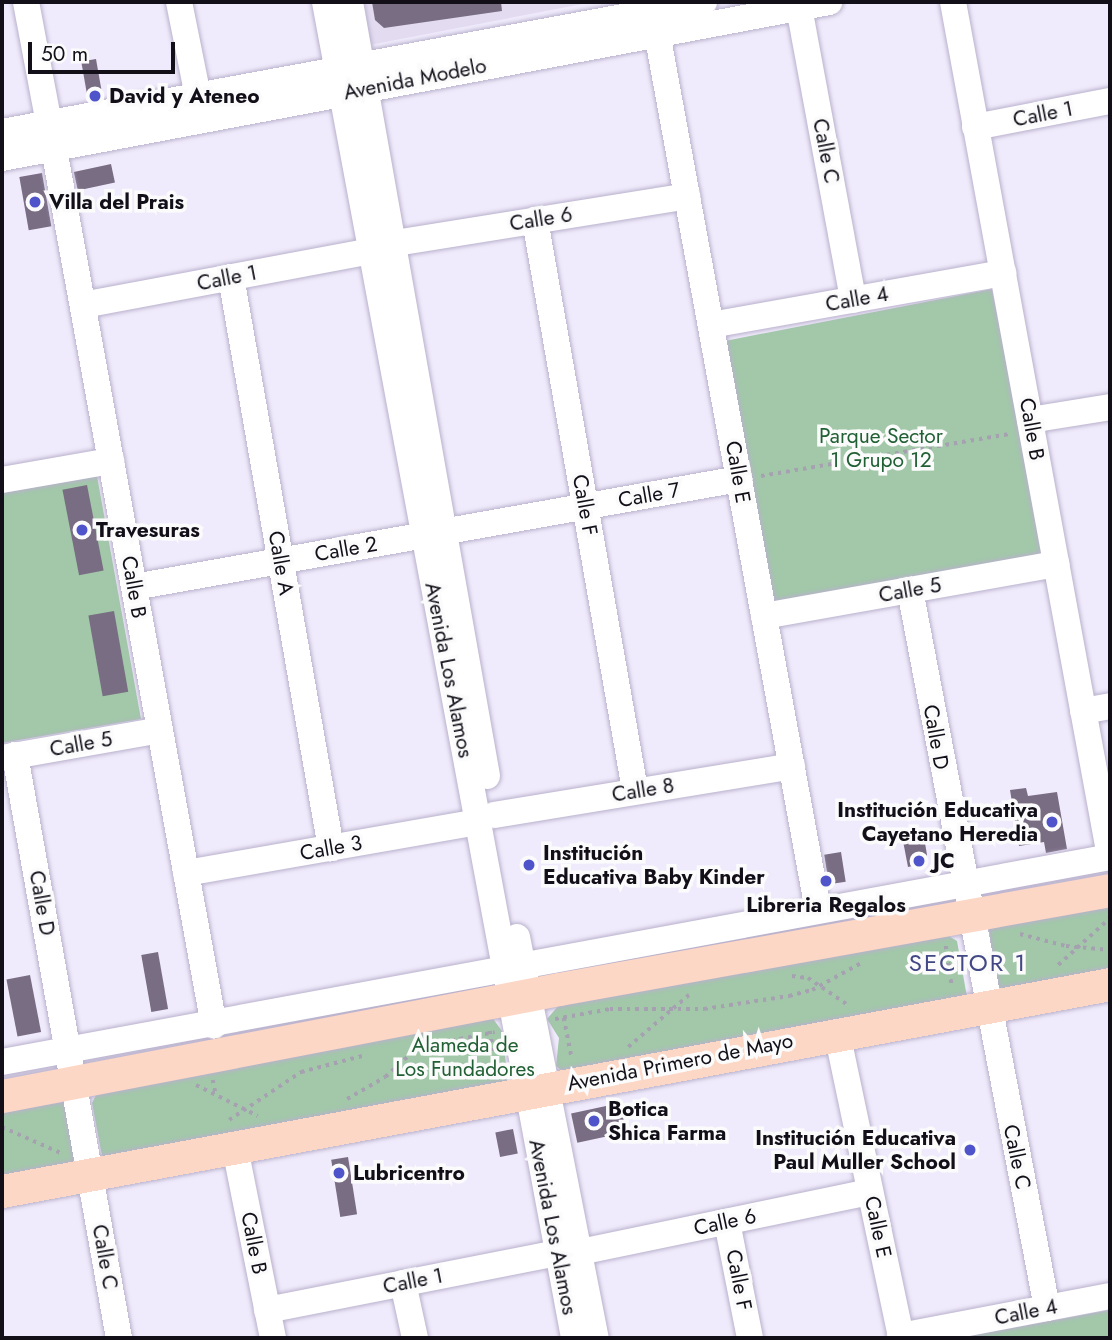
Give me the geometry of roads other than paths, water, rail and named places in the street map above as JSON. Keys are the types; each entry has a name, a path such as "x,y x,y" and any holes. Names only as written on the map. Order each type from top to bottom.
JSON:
{"main road":[{"path":"2,1096 958,906 1110,890"},
{"name":"Avenida Primero de Mayo","path":"2,1191 538,1089 845,1020 971,1009 1110,984"}],"street":[{"name":"Calle B","path":"26,2 214,1026"},
{"path":"180,2 198,96"},
{"name":"Avenida Los Alamos","path":"325,2 353,79"},
{"name":"Avenida Los Alamos","path":"351,2 353,79 515,995 538,1089 569,1252 596,1338"},
{"name":"Avenida Modelo","path":"2,132 51,136 353,79 704,2"},
{"name":"Avenida Modelo","path":"2,158 51,136 198,96 353,79 657,33 798,4 829,2"},
{"name":"Calle B","path":"953,2 1110,857"},
{"name":"Calle C","path":"798,4 853,300"},
{"name":"Calle E","path":"657,33 818,910"},
{"name":"Calle 1","path":"975,128 1109,109"},
{"name":"Calle 6","path":"383,247 687,196"},
{"name":"Calle F","path":"535,220 635,790"},
{"name":"Calle 1","path":"83,304 383,247"},
{"name":"Calle 4","path":"711,325 1003,273"},
{"name":"Calle A","path":"231,277 331,848"},
{"path":"1031,425 1110,407"},
{"path":"2,480 111,461"},
{"name":"Calle 7","path":"434,533 739,479"},
{"name":"Calle 2","path":"134,587 434,533"},
{"name":"Calle 5","path":"764,616 1056,564"},
{"name":"Calle D","path":"909,590 958,906 971,1009"},
{"path":"1083,711 1110,706"},
{"name":"Calle 5","path":"8,757 160,730"},
{"name":"Calle D","path":"8,757 74,1083"},
{"name":"Calle 8","path":"485,819 635,790 792,766"},
{"name":"Calle 3","path":"186,873 485,819"},
{"path":"2,1062 214,1026 515,995 818,910 958,906 1110,857"},
{"name":"Calle C","path":"971,1009 1047,1308"},
{"name":"Calle E","path":"845,1020 870,1192 900,1337"},
{"name":"Calle C","path":"74,1083 119,1338"},
{"name":"Calle B","path":"235,1148 273,1338"},
{"name":"Calle 6","path":"569,1252 870,1192"},
{"name":"Calle F","path":"727,1222 750,1338"},
{"name":"Avenida Los Alamos","path":"569,1252 574,1338"},
{"name":"Calle 1","path":"267,1310 569,1252"},
{"path":"403,1283 415,1338"},
{"name":"Calle 4","path":"900,1337 1110,1296"}],"place":[{"name":"David y Ateneo","path":"95,96"},
{"name":"Villa del Prais","path":"35,202"},
{"name":"Travesuras","path":"82,530"},
{"name":"Institución Educativa Cayetano Heredia","path":"1052,822"},
{"name":"JC","path":"919,861"},
{"name":"Institución Educativa Baby Kinder","path":"529,865"},
{"name":"Libreria Regalos","path":"826,881"},
{"name":"Botica Shica Farma","path":"594,1121"},
{"name":"Institución Educativa Paul Muller School","path":"970,1150"},
{"name":"Lubricentro","path":"339,1173"}],"district":[{"name":"SECTOR 1","path":"968,963"}],"park label":[{"name":"Parque Sector 1 Grupo 12","path":"881,448"},
{"name":"Alameda de Los Fundadores","path":"465,1057"}]}
